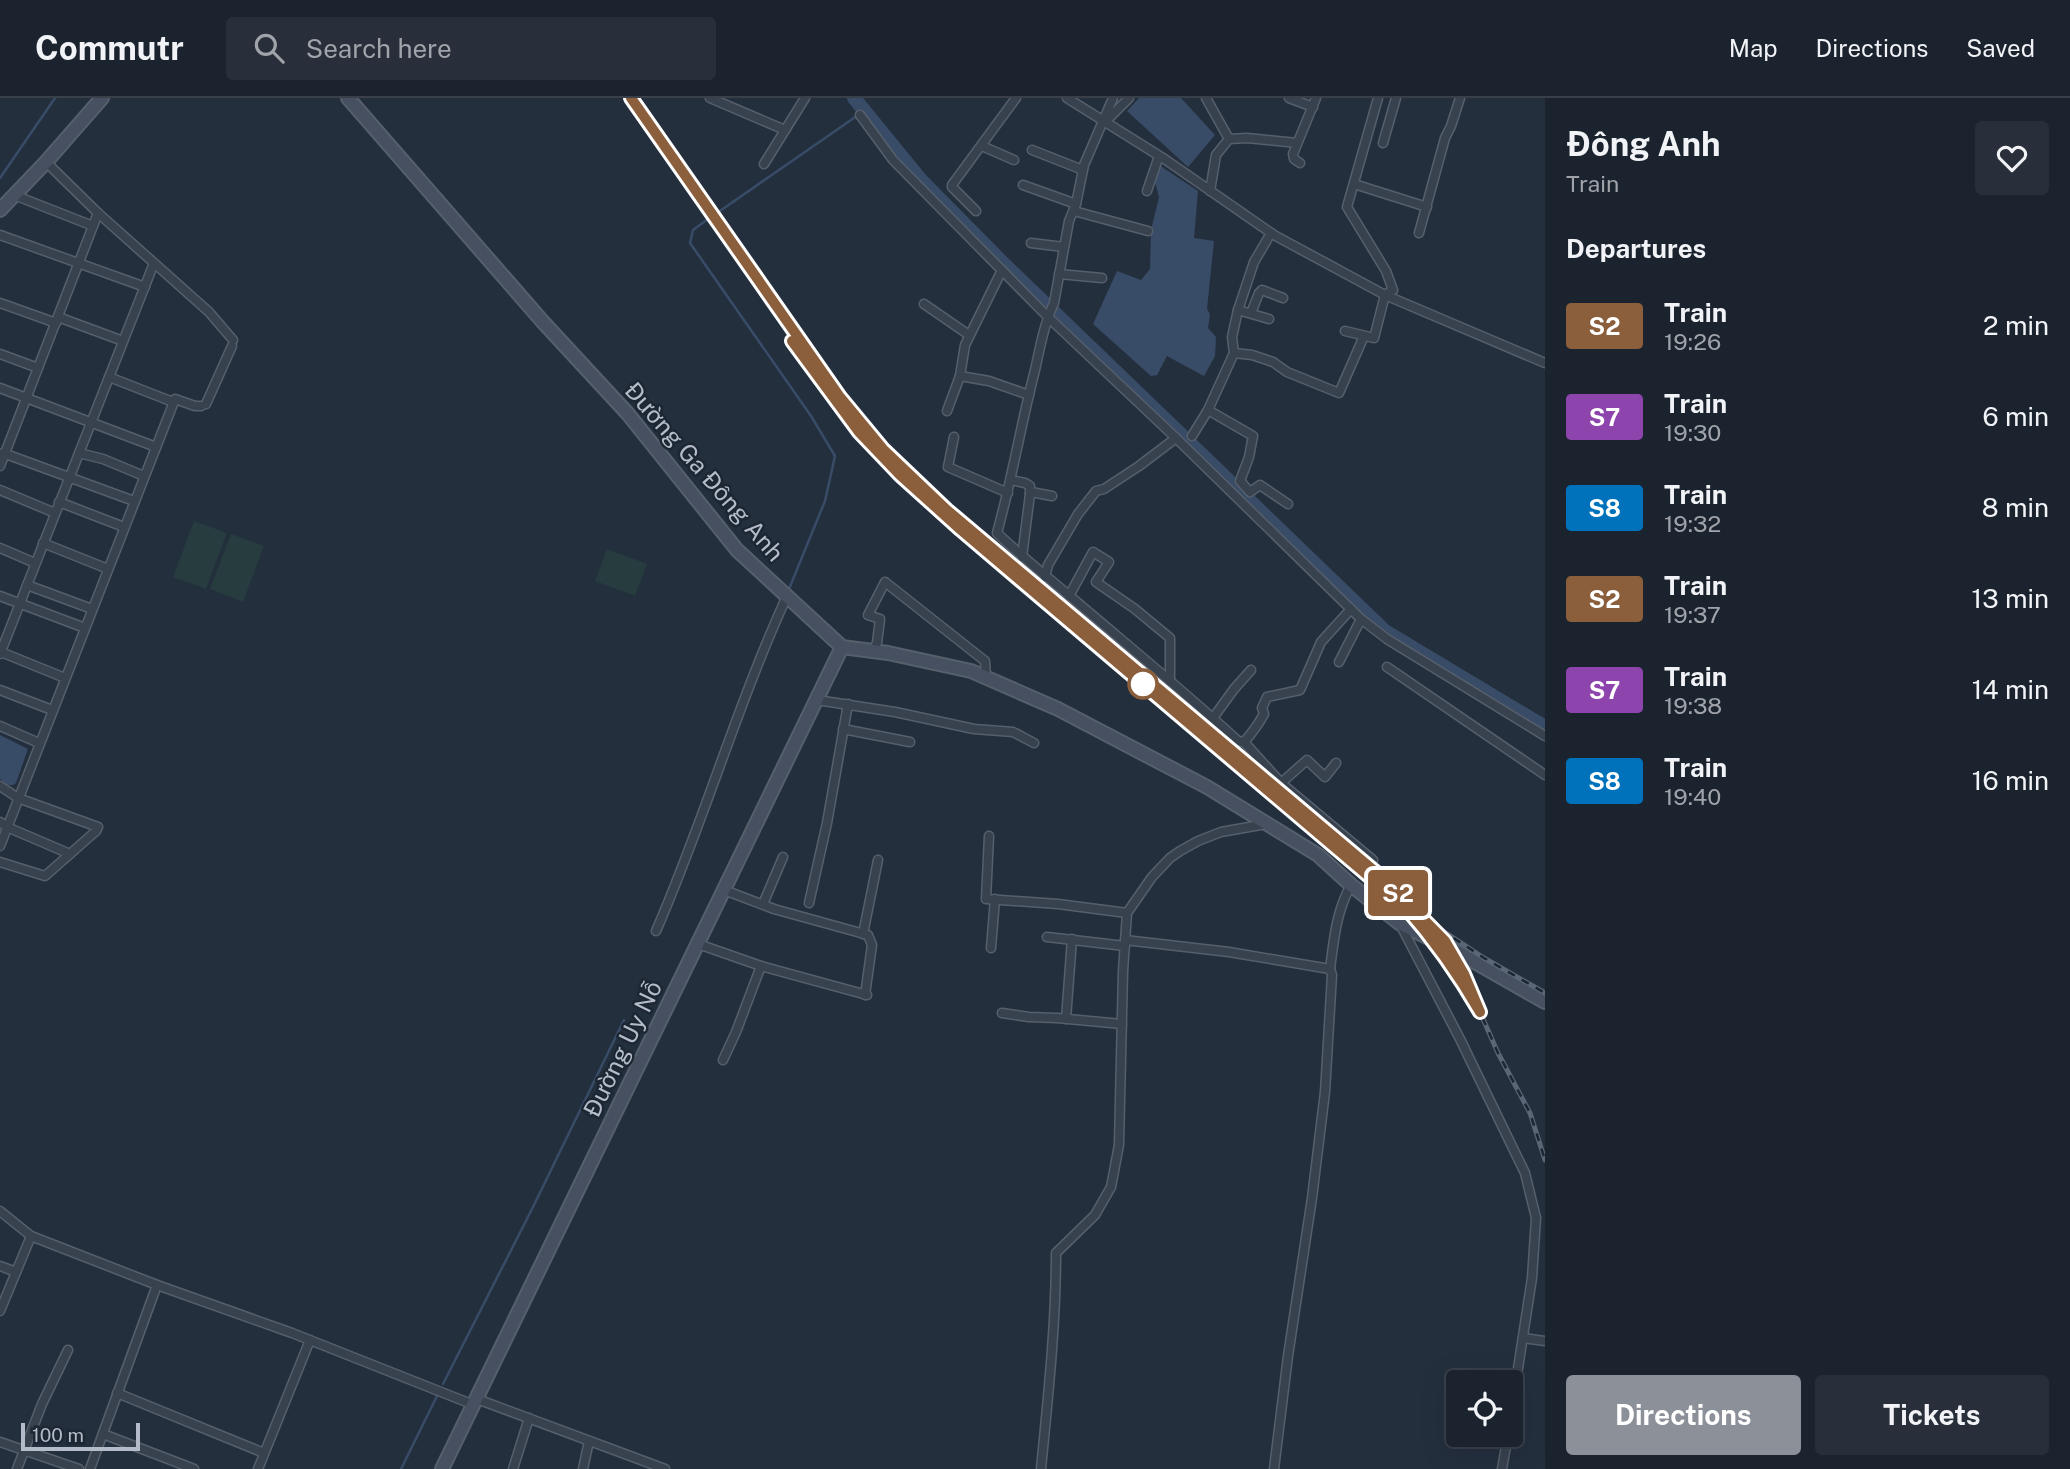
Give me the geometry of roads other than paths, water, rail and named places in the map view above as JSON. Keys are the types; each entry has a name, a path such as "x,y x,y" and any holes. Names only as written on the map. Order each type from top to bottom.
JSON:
{"street":[{"path":"0,210 102,98"},
{"name":"Đường Ga Đông Anh","path":"348,98 543,322 628,414 737,550 842,647"},
{"path":"710,98 785,130"},
{"path":"764,164 805,98"},
{"path":"976,211 952,185 1016,98"},
{"path":"1067,98 1159,156 1271,233 1385,295 1545,363"},
{"path":"1113,98 1083,170 1069,221 1054,303 1048,316 997,533 1021,557 1238,741 1244,742 1281,783 1373,860"},
{"path":"1104,121 1129,98"},
{"path":"1206,98 1229,139"},
{"path":"1289,98 1315,102 1297,144 1294,159 1300,163"},
{"path":"1345,331 1374,338 1385,295 1393,290 1386,271 1347,207 1378,98"},
{"path":"1383,143 1396,98"},
{"path":"1419,233 1445,138 1460,98"},
{"path":"860,116 893,160 1002,270 1361,619 1387,639 1545,736"},
{"path":"1210,191 1216,155 1229,139 1247,138 1297,144"},
{"path":"982,146 1014,160"},
{"path":"1032,150 1083,170"},
{"path":"1147,191 1159,156"},
{"path":"0,846 4,824 18,798 173,402 175,399 195,407 203,405 232,343 209,312 98,213 46,162"},
{"path":"1354,184 1427,207"},
{"path":"1023,185 1075,207 1148,232"},
{"path":"13,195 93,226"},
{"path":"0,466 2,452 98,213"},
{"path":"1192,436 1208,410 1234,353 1232,337 1238,310 1254,262 1271,233"},
{"path":"0,235 145,287"},
{"path":"1031,243 1064,247"},
{"path":"65,678 1,649 154,263"},
{"path":"947,411 960,376 965,345 1002,270"},
{"path":"1059,274 1102,278"},
{"path":"1251,313 1262,290 1283,298"},
{"path":"0,303 123,341"},
{"path":"924,304 969,335"},
{"path":"1238,310 1269,318"},
{"path":"1234,353 1273,362 1287,372 1339,393 1364,336"},
{"path":"0,355 38,368"},
{"path":"960,376 1029,395"},
{"path":"109,377 173,402"},
{"path":"0,388 156,447"},
{"path":"1208,410 1254,436 1240,481 1250,492 1260,485 1288,504"},
{"path":"954,437 948,467 1008,493"},
{"path":"1045,577 1048,565 1072,524 1096,491 1104,489 1139,467 1177,438"},
{"path":"2,452 135,502"},
{"path":"79,453 144,476"},
{"path":"1011,480 1030,486 1021,557"},
{"path":"0,491 55,513"},
{"path":"1030,494 1052,496"},
{"path":"60,502 124,527"},
{"path":"43,543 108,569"},
{"path":"0,548 35,563"},
{"path":"1069,596 1093,552 1109,562 1096,582 1170,638 1170,681"},
{"path":"873,651 877,643 880,620 868,615 885,582 985,661 986,677"},
{"path":"27,585 92,609"},
{"path":"0,596 85,628"},
{"path":"656,931 787,596"},
{"path":"1244,742 1263,716 1262,708 1267,697 1300,690 1321,642 1351,609"},
{"path":"1339,662 1361,619"},
{"path":"842,647 971,671 1058,709 1207,787 1318,855 1399,923 1459,953 1545,1002"},
{"name":"Đường Uy Nỗ","path":"442,1469 842,647"},
{"path":"1387,667 1545,775"},
{"path":"1213,718 1251,670"},
{"path":"0,690 52,710"},
{"path":"817,700 974,729 1013,732 1034,743"},
{"path":"809,903 827,823 848,704"},
{"path":"0,726 39,743"},
{"path":"843,729 910,742"},
{"path":"1281,783 1307,760 1325,777 1336,763"},
{"path":"0,786 18,798 98,827 45,876 0,862"},
{"path":"4,824 70,854"},
{"path":"1041,1469 1056,1292 1056,1253 1095,1215 1111,1188 1119,1145 1127,913 1152,877 1180,851 1221,832 1266,824"},
{"path":"989,836 986,899 1127,913"},
{"path":"763,904 783,857"},
{"path":"863,934 877,860"},
{"path":"1274,1469 1325,1092 1333,980 1330,969 1340,907 1351,885"},
{"path":"698,944 761,966 867,995 873,945 868,935 724,890"},
{"path":"990,948 995,900"},
{"path":"1399,923 1460,1039 1525,1173 1536,1218 1532,1278 1518,1370"},
{"path":"1047,937 1188,947 1330,969"},
{"path":"1066,1018 1072,939"},
{"path":"723,1059 761,966"},
{"path":"1002,1013 1122,1024"},
{"path":"0,1211 31,1236 157,1285 475,1402 529,1418 643,1465 665,1469"},
{"path":"0,1311 31,1236"},
{"path":"0,1266 16,1272"},
{"path":"90,1469 157,1285"},
{"path":"1523,1338 1545,1341"},
{"path":"258,1469 310,1340"},
{"path":"17,1469 68,1350"},
{"path":"117,1393 264,1453"},
{"path":"513,1469 529,1418"},
{"path":"103,1434 194,1469"},
{"path":"583,1469 589,1441"},
{"path":"0,1442 79,1469"},
{"path":"1502,1469 1506,1447"}],"water":[{"path":"1139,98 1181,98 1215,135 1188,167 1127,111"},
{"path":"1159,165 1198,191 1194,238 1214,241 1207,309 1210,314 1208,328 1216,337 1215,356 1204,376 1167,356 1157,375 1151,376 1093,324 1117,271 1141,280 1150,269 1151,230 1159,197 1154,178"},
{"path":"0,735 28,749 13,785 0,779"}],"waterway":[{"path":"0,178 55,98"},
{"path":"854,98 921,180 1002,262 1385,631 1545,727"},
{"path":"717,213 864,111"},
{"path":"708,219 693,230 690,243 811,416 835,456 825,501 789,589"},
{"path":"443,1384 624,1020"},
{"path":"401,1469 438,1394"}],"railway":[{"path":"631,98 840,397 883,449 947,510 1440,929 1545,993"},
{"path":"1414,917 1449,963 1480,1012"},
{"path":"1476,1003 1498,1053 1530,1113 1545,1160"}],"train":[{"name":"S2","path":"631,98 799,340 840,397 883,449 947,510 1384,879 1445,941 1464,974 1480,1012 1433,938 1405,907 961,530 900,475 859,432 792,341"}]}
